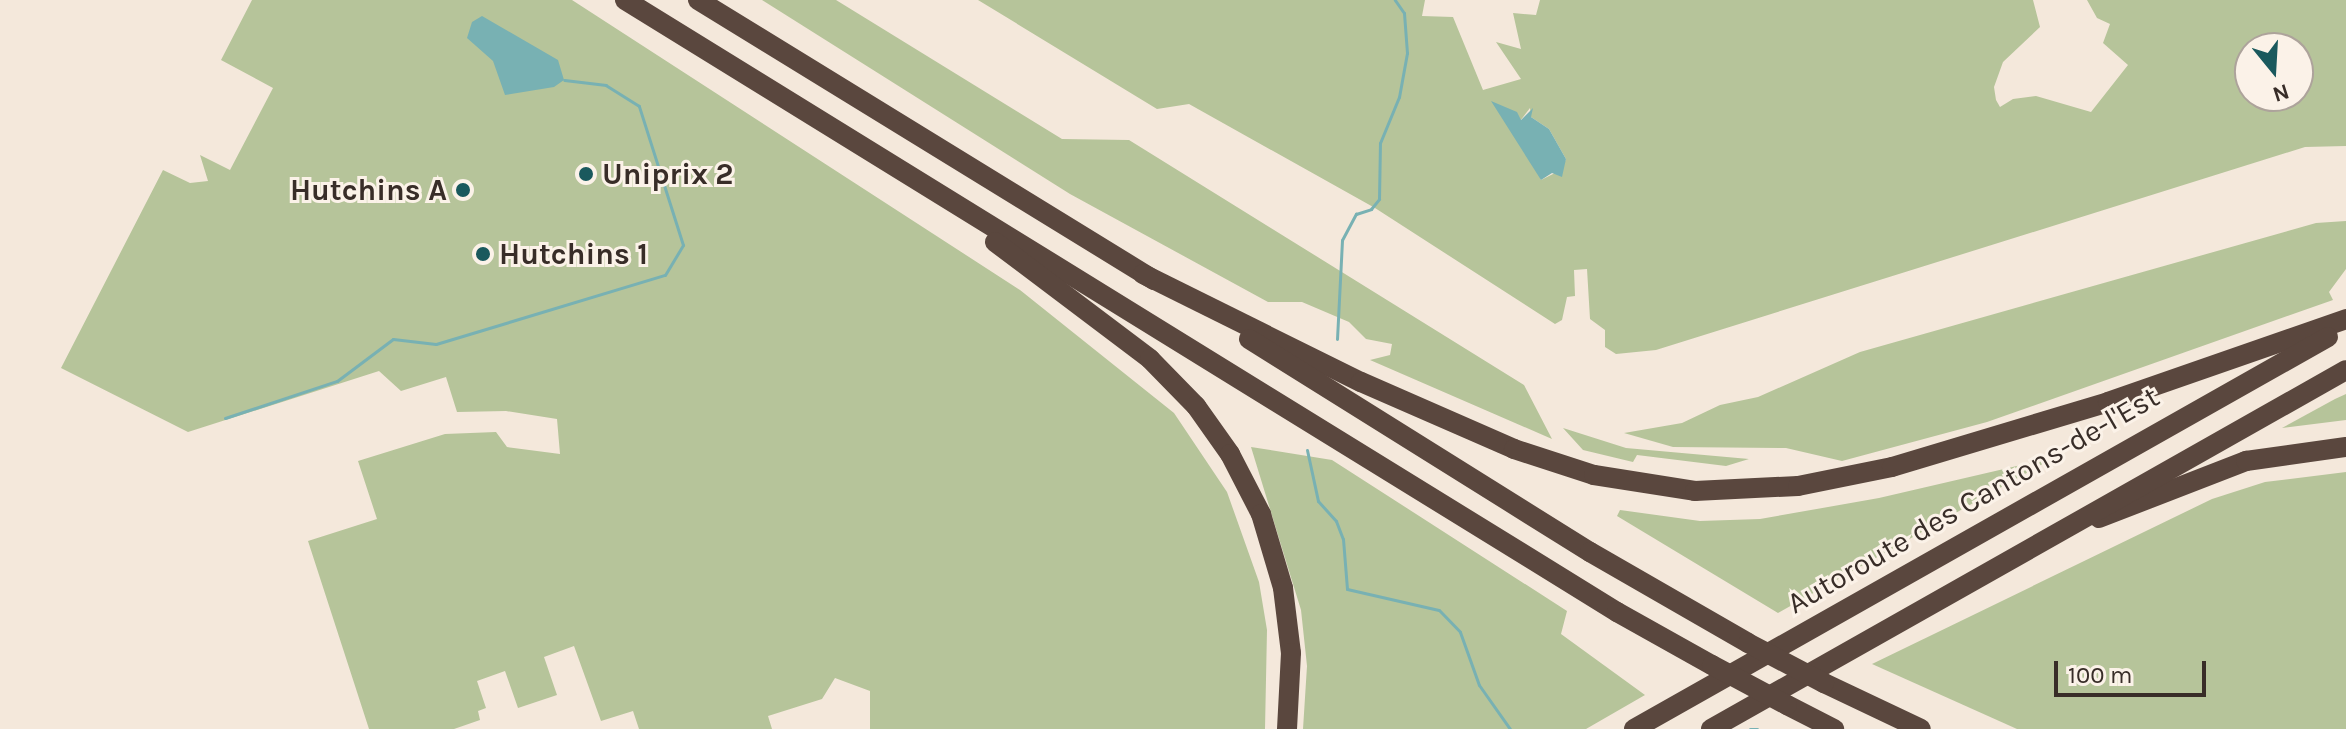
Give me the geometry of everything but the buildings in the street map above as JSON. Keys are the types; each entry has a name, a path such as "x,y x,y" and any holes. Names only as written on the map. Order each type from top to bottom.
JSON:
{"highway":[{"path":"625,0 1607,606 1834,729"},
{"path":"698,0 1590,552 1748,643 1921,729"},
{"path":"910,176 1150,359 1222,442 1261,514 1283,588 1291,665 1287,729"},
{"path":"1143,274 1361,382 1514,449 1594,475 1695,491 1798,486 1892,467 2098,406 2346,319"},
{"name":"Autoroute des Cantons-de-l'Est","path":"1634,729 2191,410 2346,328"},
{"path":"1711,729 2346,370"},
{"path":"2047,537 2246,461 2346,447"}],"green space":[{"path":"252,0 572,0 1020,290 1174,413 1227,492 1259,582 1267,630 1265,729 870,729 870,691 835,678 822,699 768,716 772,729 639,729 633,711 601,721 574,646 544,657 557,695 518,708 505,671 477,681 486,708 478,711 480,720 454,729 369,729 308,541 377,519 358,461 445,434 496,432 507,447 560,454 557,419 506,411 457,412 446,377 401,391 379,371 188,432 61,368 163,170 190,183 208,181 200,155 230,170 273,88 221,60"},
{"path":"762,0 836,0 1062,139 1129,140 1524,385 1552,439 1370,360 1390,355 1392,344 1366,339 1349,322 1302,302 1268,302 1070,194"},
{"path":"978,0 1425,0 1422,16 1453,17 1483,90 1521,79 1496,42 1521,49 1513,13 1536,15 1540,0 2033,0 2040,27 2003,62 1994,87 1996,100 2000,107 2013,99 2036,96 2091,112 2128,65 2103,43 2110,24 2097,18 2087,0 2346,0 2346,146 2305,147 1656,350 1616,354 1605,347 1605,330 1590,319 1587,269 1574,270 1575,296 1567,297 1562,320 1555,324 1375,208 1189,104 1157,109","holes":["1530,108 1531,117 1549,129 1566,159 1561,170 1541,180 1520,121"]},
{"path":"2346,221 2346,269 2329,292 2333,300 1987,422 1842,461 1786,448 1673,447 1624,433 1682,423 1720,405 1758,397 1860,352 2316,223"},
{"path":"2346,394 2346,420 2282,428 2335,399"},
{"path":"1563,428 1626,448 1749,459 1726,466 1637,455 1633,462 1583,450"},
{"path":"1251,447 1332,460 1567,611 1561,634 1645,695 1586,729 1303,729 1307,666 1301,610"},
{"path":"2055,457 1778,613 1617,516 1620,510 1700,521 1760,519 1879,498"},
{"path":"2346,472 2346,729 2017,729 1872,664 2212,499 2265,482"}],"water":[{"path":"482,16 558,60 564,80 554,87 505,95 493,61 467,38 472,22"},
{"path":"1491,101 1517,112 1521,120 1533,108 1531,117 1549,129 1566,159 1562,177 1552,173 1541,180"}],"waterway":[{"path":"1337,339 1342,240 1356,214 1371,209 1379,199 1380,143 1399,97 1407,53 1404,13 1395,0"},
{"path":"225,418 337,381 393,339 436,344 665,275 683,245 639,106 606,85 564,80"},
{"path":"1307,450 1318,501 1336,521 1343,539 1347,589 1439,610 1460,632 1479,685 1510,729"},
{"path":"1750,729 1757,729"}],"place":[{"name":"Uniprix 2","path":"586,174"},
{"name":"Hutchins A","path":"463,190"},
{"name":"Hutchins 1","path":"483,254"}]}
